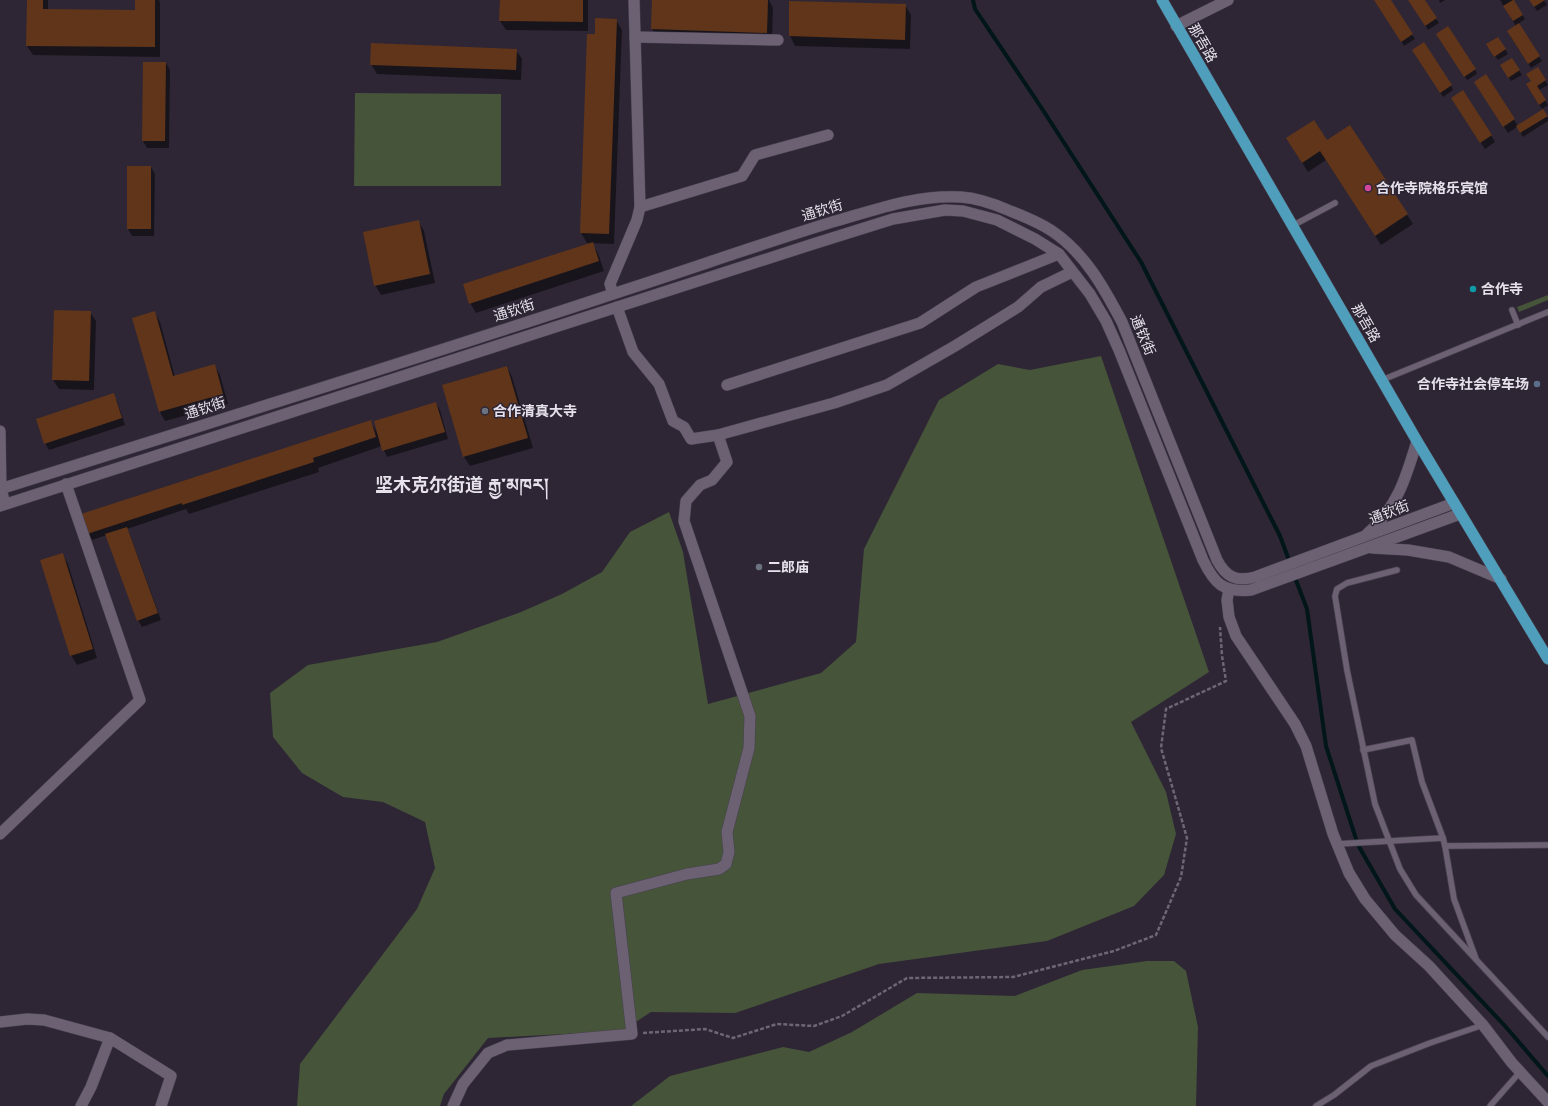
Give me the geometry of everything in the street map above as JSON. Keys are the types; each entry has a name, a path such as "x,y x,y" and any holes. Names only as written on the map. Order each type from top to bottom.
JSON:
{"highway":[{"name":"那吾路","path":"1162,0 1417,441 1548,659"}],"street":[{"path":"613,294 610,284 637,220 640,207 634,0"},
{"path":"1176,26 1228,0"},
{"path":"635,37 778,40"},
{"path":"640,207 742,176 755,155 828,135"},
{"name":"通钦街","path":"0,489 613,294 813,228 884,207 924,199 965,197 996,205 1028,218 1053,231 1075,250 1104,287 1122,322 1217,560 1227,575 1241,579 1327,555"},
{"path":"0,432 0,489 2,505 893,219 945,210 963,211 997,220 1035,239 1059,254 1090,294 1106,320 1208,570 1219,585 1229,590 1241,591 1259,587 1327,555 1460,514"},
{"path":"727,385 920,323 976,288 1059,254"},
{"path":"617,307 633,352 659,384 673,420 684,427 691,439 718,436 834,403 887,385 955,346 1018,307 1041,286 1072,272"},
{"path":"453,1106 463,1084 488,1053 507,1045 632,1034 616,893 687,874 719,868 726,864 729,852 727,832 749,748 750,716 684,521 686,501 700,485 712,480 727,462 718,436"},
{"path":"1362,544 1397,498 1404,483 1417,441"},
{"path":"0,834 140,700 66,484"},
{"name":"通钦街","path":"1362,544 1454,503"},
{"path":"1362,544 1449,557 1500,579"},
{"path":"1229,590 1227,600 1229,617 1236,636 1291,718 1306,746 1349,873 1365,899 1395,935 1428,966 1483,1025 1520,1072 1548,1102"},
{"path":"0,1022 27,1019 44,1020 110,1038 171,1076 165,1105"},
{"path":"81,1106 91,1087 110,1038"}],"lane":[{"path":"1292,226 1334,203"},
{"path":"1512,310 1518,325"},
{"path":"1382,380 1548,312"},
{"path":"1397,570 1347,583 1337,589 1335,596 1347,670 1374,804 1400,869 1416,896 1548,1037"},
{"path":"1363,750 1412,740 1422,782 1443,838 1454,899 1478,963"},
{"path":"1340,844 1443,838"},
{"path":"1445,846 1548,845"},
{"path":"1316,1106 1334,1095 1371,1066 1430,1043 1483,1025"},
{"path":"1490,1106 1520,1072"}],"path":[{"path":"632,1034 705,1029 733,1038 777,1024 814,1026 842,1016 907,978 1013,977 1114,951 1156,935 1181,877 1187,838 1161,748 1166,709 1226,680 1219,625 1229,617"}],"green space":[{"path":"355,93 501,94 501,186 354,186"},
{"path":"1548,295 1548,300 1519,312 1517,307"},
{"path":"1101,356 1209,672 1131,722 1166,792 1176,834 1164,875 1134,906 1047,941 879,964 735,1013 651,1012 622,1031 488,1038 444,1094 440,1106 297,1106 300,1064 417,909 435,868 425,822 383,802 343,797 302,773 273,737 270,693 308,665 437,642 521,612 562,594 602,572 630,532 669,512 683,552 708,704 821,673 856,642 864,549 939,400 998,364 1030,370"},
{"path":"1147,961 1174,961 1186,971 1198,1027 1196,1106 631,1106 670,1076 783,1047 809,1052 852,1032 917,993 1015,996 1082,970"}],"building":[{"path":"27,0 43,0 43,9 135,10 135,0 155,0 155,47 26,46"},
{"path":"500,0 583,0 583,22 499,21"},
{"path":"652,0 768,0 767,33 651,29"},
{"path":"1374,0 1391,0 1413,34 1401,42"},
{"path":"1408,0 1425,0 1437,18 1425,26"},
{"path":"1513,0 1523,15 1513,21 1503,6"},
{"path":"1529,0 1545,0 1534,7"},
{"path":"789,1 906,4 905,40 789,36"},
{"path":"595,18 617,19 609,234 580,233 587,34 595,34"},
{"path":"1519,23 1540,56 1528,64 1507,31"},
{"path":"1448,26 1476,69 1464,77 1436,34"},
{"path":"1498,37 1506,49 1494,57 1486,44"},
{"path":"1424,42 1452,85 1440,93 1412,50"},
{"path":"371,43 517,49 516,70 370,65"},
{"path":"1512,58 1520,70 1508,78 1500,65"},
{"path":"143,62 166,62 165,141 142,141"},
{"path":"1538,67 1546,80 1537,86 1546,100 1539,105 1526,84 1531,81 1526,74"},
{"path":"1486,74 1515,119 1503,127 1474,82"},
{"path":"1463,90 1492,135 1480,143 1451,98"},
{"path":"1543,109 1548,116 1520,133 1516,126"},
{"name":"合作寺院格乐宾馆","path":"1314,120 1327,140 1350,125 1408,214 1375,236 1320,151 1302,163 1286,138"},
{"path":"127,166 151,166 151,229 127,229"},
{"path":"419,220 430,274 374,286 363,232"},
{"path":"593,242 599,261 469,304 463,284"},
{"path":"54,310 91,311 89,381 52,380"},
{"path":"155,311 173,376 215,364 223,394 159,412 132,318"},
{"name":"合作清真大寺","path":"507,366 528,438 463,457 442,385"},
{"path":"114,393 122,418 44,444 36,419"},
{"path":"436,402 445,432 382,451 374,421"},
{"path":"371,420 376,437 313,458 314,462 87,534 81,514"},
{"path":"127,527 158,613 137,621 105,534"},
{"path":"63,553 93,649 70,656 40,560"}],"waterway":[{"path":"973,0 975,9 1039,104 1141,262 1280,536 1290,563"},
{"path":"1294,575 1307,609 1326,746 1358,845 1395,909 1505,1026 1548,1076"}],"place":[{"name":"合作寺院格乐宾馆","path":"1368,188"},
{"name":"合作寺","path":"1473,289"},
{"name":"合作寺社会停车场","path":"1537,384"},
{"name":"合作清真大寺","path":"485,411"},
{"name":"二郎庙","path":"759,567"}],"district":[{"name":"坚木克尔街道 རྒྱ་མཁར།","path":"462,485"}]}
